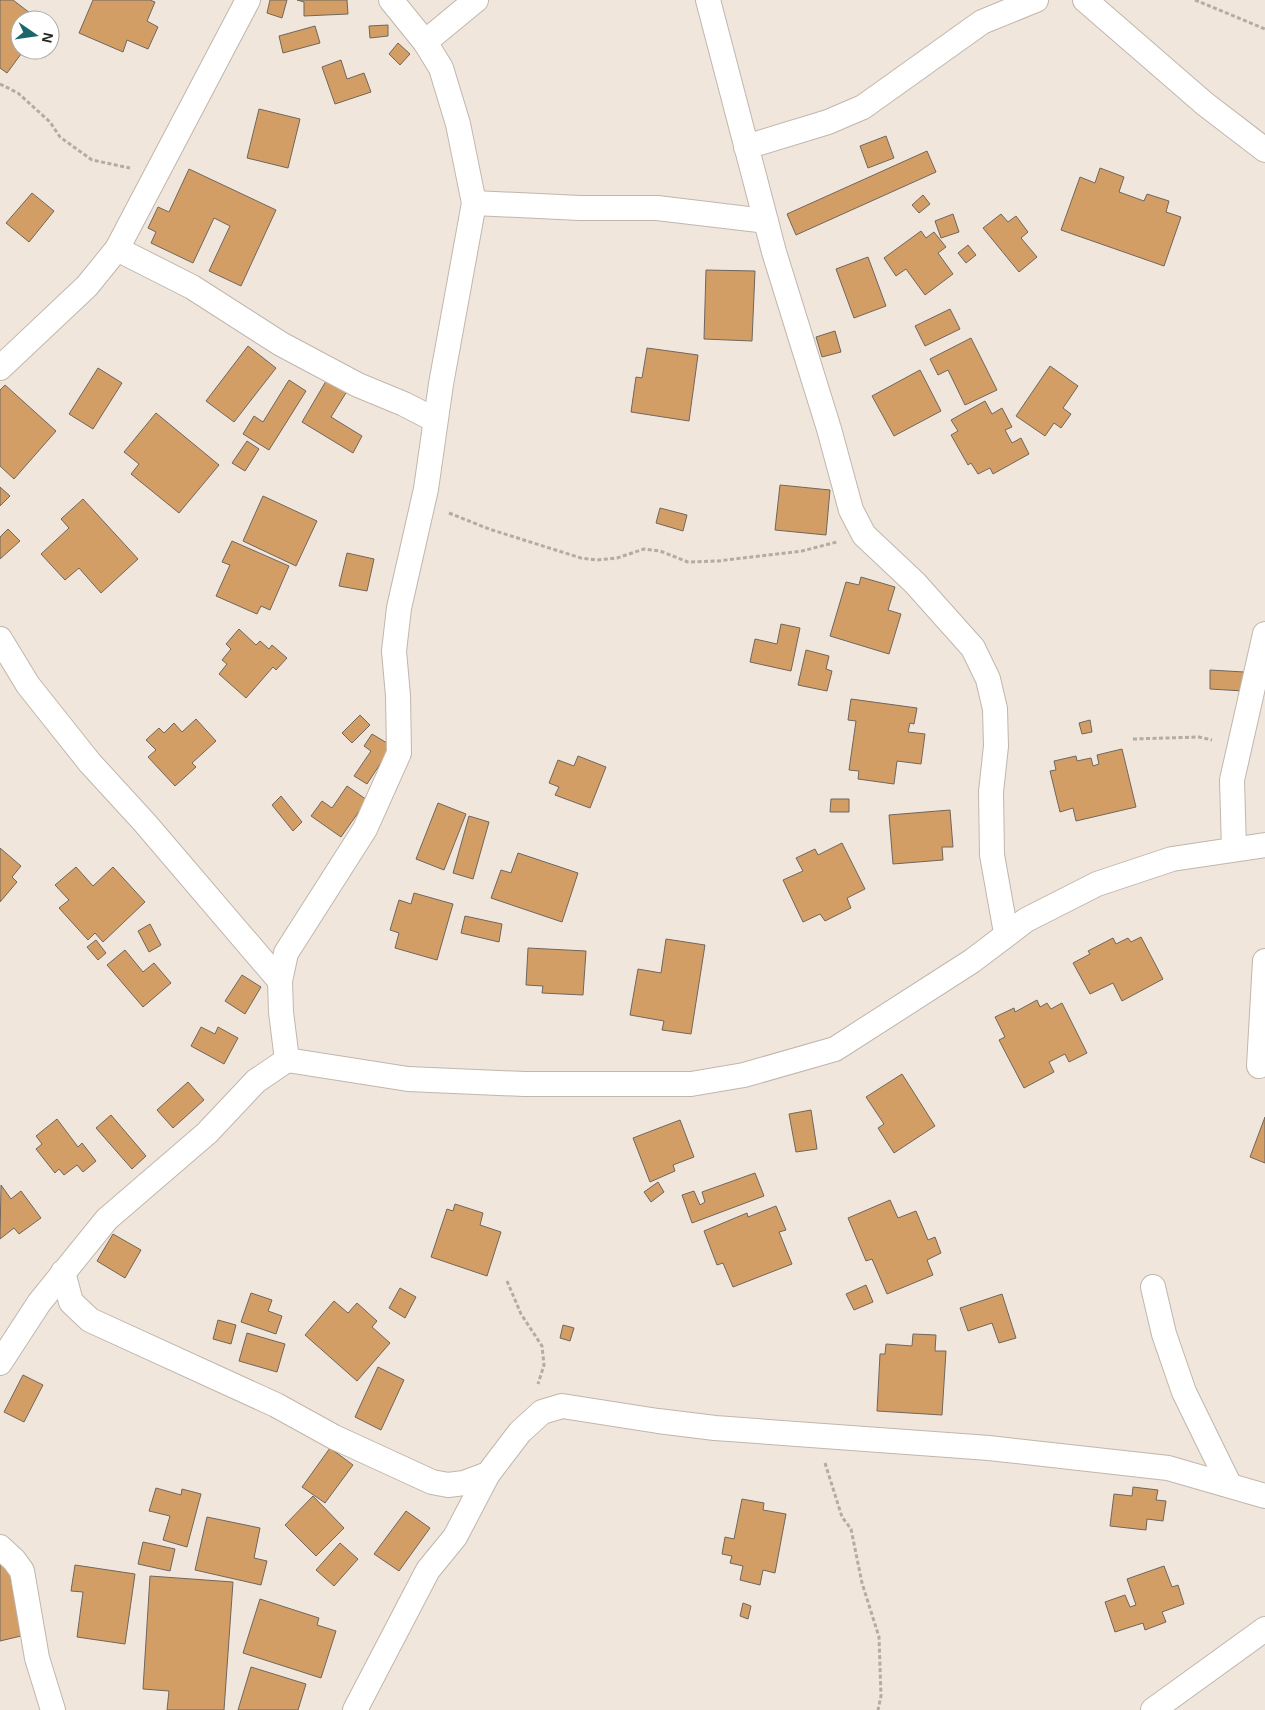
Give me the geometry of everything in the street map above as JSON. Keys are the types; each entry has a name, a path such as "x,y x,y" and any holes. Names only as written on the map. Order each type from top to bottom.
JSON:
{"street":[{"path":"0,368 87,286 117,248 248,0"},
{"path":"287,1060 281,1012 280,981 286,953 365,829 399,753 398,696 394,651 399,608 426,489 436,420 474,203 458,124 440,68 425,42 392,0"},
{"path":"425,42 476,0"},
{"path":"708,0 766,221 829,429 851,510 864,535 916,583 972,648 988,679 995,709 996,746 991,792 992,855 1006,934"},
{"path":"746,147 828,122 863,107 982,22 1036,0"},
{"path":"1085,0 1205,104 1265,150"},
{"path":"474,203 580,208 657,208 766,221"},
{"path":"117,248 192,287 281,344 358,386 404,404 436,420"},
{"path":"1234,849 1232,780 1265,634"},
{"path":"0,639 28,685 90,763 145,823 280,981"},
{"path":"2,1356 63,1272 107,1219 207,1133 256,1081 287,1060 408,1079 524,1084 691,1084 744,1075 834,1049 972,961 1026,920 1106,880 1172,860 1265,845"},
{"path":"1259,1066 1265,961"},
{"path":"63,1272 71,1302 90,1320 276,1405 334,1437 432,1482 448,1485 464,1483 488,1474"},
{"path":"1153,1287 1164,1334 1184,1392 1229,1484"},
{"path":"356,1710 428,1570 455,1537 488,1474 520,1432 542,1412 562,1406 677,1424 758,1432 816,1434 988,1448 1168,1468 1229,1484 1265,1496"},
{"path":"0,1547 14,1560 22,1571 37,1658 53,1710"},
{"path":"1153,1710 1174,1702 1265,1629"}],"path":[{"path":"1195,0 1265,29"},
{"path":"0,84 18,94 50,122 60,137 92,160 156,176"},
{"path":"426,489 449,513 460,519 582,558 597,560 617,558 644,549 660,551 688,562 718,561 802,551 864,535"},
{"path":"1133,739 1199,737 1218,742 1236,757"},
{"path":"507,1281 521,1314 542,1346 544,1365 536,1389"},
{"path":"816,1434 842,1517 852,1529 862,1583 878,1638 881,1696 878,1710"}],"building":[{"path":"0,0 13,0 26,10 10,10 10,60 17,60 7,73 0,68"},
{"path":"93,0 150,0 155,2 147,21 158,27 148,49 127,40 123,52 79,33"},
{"path":"270,0 287,0 282,18 267,13"},
{"path":"297,0 347,0 348,14 304,16 304,2"},
{"path":"388,25 388,36 370,38 369,26"},
{"path":"315,26 320,43 283,53 279,36"},
{"path":"398,43 410,54 400,65 389,54"},
{"path":"341,60 347,79 364,73 371,92 335,104 322,67"},
{"path":"259,109 300,119 288,168 247,158"},
{"path":"886,136 894,158 868,168 860,146"},
{"path":"927,151 936,172 796,235 787,214"},
{"path":"1100,168 1124,177 1119,192 1144,201 1147,194 1169,201 1166,212 1181,217 1164,266 1061,230 1080,177 1095,183"},
{"path":"189,169 276,210 241,286 209,271 230,226 214,218 193,263 151,243 156,232 148,228 158,207 169,212"},
{"path":"32,193 54,211 29,242 6,223"},
{"path":"923,195 930,204 919,213 912,205"},
{"path":"953,214 959,232 941,238 935,221"},
{"path":"1001,214 1008,222 1016,216 1028,232 1021,238 1037,257 1019,272 983,228"},
{"path":"921,231 926,238 934,232 946,247 938,253 953,274 925,295 906,269 896,276 884,258"},
{"path":"968,245 976,255 966,263 958,253"},
{"path":"868,257 886,306 854,318 836,269"},
{"path":"706,270 755,271 752,341 704,339"},
{"path":"950,309 960,329 925,346 915,326"},
{"path":"835,331 841,352 822,357 816,337"},
{"path":"971,338 997,390 965,405 948,370 938,375 930,359"},
{"path":"248,346 276,368 234,422 206,401"},
{"path":"647,348 698,355 689,421 631,412 636,377 642,378"},
{"path":"1050,366 1078,386 1063,408 1071,414 1061,428 1054,423 1045,436 1016,416"},
{"path":"98,368 122,383 93,429 69,414"},
{"path":"920,370 941,411 894,436 872,396"},
{"path":"329,376 349,388 331,417 362,436 353,453 302,422"},
{"path":"289,380 306,391 269,450 243,434 254,416 263,422"},
{"path":"5,385 56,431 14,479 0,466 0,390"},
{"path":"985,401 992,414 1002,408 1012,427 1005,430 1012,443 1021,438 1029,454 993,474 990,468 978,474 971,463 968,465 951,435 958,431 951,420"},
{"path":"156,413 219,465 179,513 131,474 139,464 124,452"},
{"path":"247,441 259,449 245,471 232,463"},
{"path":"780,485 830,490 826,535 775,530"},
{"path":"0,487 10,496 0,506"},
{"path":"263,496 317,521 296,566 243,541"},
{"path":"83,499 138,559 101,593 79,568 65,580 41,554 69,528 61,519"},
{"path":"660,508 687,515 683,531 656,523"},
{"path":"8,529 20,541 0,559 0,537"},
{"path":"232,541 289,566 270,610 261,606 257,614 216,596 230,565 222,562"},
{"path":"347,553 374,559 367,591 339,586"},
{"path":"861,577 895,587 888,610 901,614 889,654 830,636 846,582 859,585"},
{"path":"781,624 800,628 791,671 750,662 755,639 777,644"},
{"path":"239,629 256,645 260,641 269,649 272,645 287,658 276,670 273,667 246,698 219,674 227,664 222,660 231,649 226,644"},
{"path":"806,650 829,656 826,669 832,671 827,691 798,685"},
{"path":"1210,670 1244,672 1244,691 1210,689"},
{"path":"851,699 917,708 914,724 910,723 908,732 925,734 921,764 897,761 894,784 858,779 859,771 849,770 856,721 848,720"},
{"path":"360,715 370,725 352,743 342,733"},
{"path":"196,719 216,741 192,763 196,767 175,786 148,757 156,750 146,740 159,728 164,733 174,723 182,732"},
{"path":"1090,720 1092,732 1082,734 1079,723"},
{"path":"372,734 392,746 367,784 354,776 371,751 364,746"},
{"path":"1122,749 1136,807 1076,821 1073,808 1060,812 1050,771 1056,770 1054,761 1076,756 1077,761 1091,758 1093,766 1099,764 1097,755"},
{"path":"578,756 606,767 590,808 555,795 559,787 549,783 558,760 574,766"},
{"path":"347,786 367,800 341,837 311,816 322,801 332,808"},
{"path":"281,796 302,822 293,831 272,805"},
{"path":"831,799 849,799 849,812 830,812"},
{"path":"438,803 466,814 444,870 416,859"},
{"path":"950,810 953,847 942,847 943,860 893,864 889,815"},
{"path":"469,816 489,822 473,879 453,873"},
{"path":"842,843 865,889 847,898 851,908 825,921 820,914 803,922 783,880 803,871 796,858 815,849 818,855"},
{"path":"0,848 21,866 12,877 17,882 0,902"},
{"path":"518,853 578,873 562,922 491,898 501,870 511,873"},
{"path":"76,867 93,886 113,867 145,902 103,942 95,933 88,940 59,908 69,900 55,885"},
{"path":"414,893 453,904 437,960 395,948 399,933 390,930 399,900 411,904"},
{"path":"465,916 502,924 499,942 461,933"},
{"path":"150,924 161,945 149,952 138,931"},
{"path":"1141,937 1163,979 1122,1001 1113,983 1090,994 1073,963 1090,954 1088,951 1113,938 1116,944 1128,938 1131,942"},
{"path":"666,939 705,945 691,1034 662,1030 664,1021 630,1015 638,969 661,973"},
{"path":"96,940 106,953 98,960 87,947"},
{"path":"528,948 586,951 583,995 542,993 543,986 526,985"},
{"path":"125,950 143,972 154,963 171,983 143,1007 107,965"},
{"path":"242,975 261,987 245,1014 225,1001"},
{"path":"1037,1000 1040,1007 1047,1003 1051,1009 1062,1003 1087,1053 1069,1062 1065,1054 1049,1062 1054,1072 1024,1088 999,1040 1005,1037 995,1017 1014,1008 1015,1012"},
{"path":"201,1027 215,1034 218,1027 238,1038 224,1064 191,1046"},
{"path":"902,1074 935,1126 894,1153 878,1128 884,1124 866,1097"},
{"path":"188,1082 204,1100 173,1128 157,1110"},
{"path":"811,1110 817,1149 796,1152 789,1114"},
{"path":"111,1115 146,1156 132,1169 96,1128"},
{"path":"1265,1117 1265,1163 1250,1157"},
{"path":"57,1119 78,1147 82,1143 96,1161 83,1172 77,1165 64,1175 59,1169 55,1173 36,1149 42,1144 36,1136"},
{"path":"680,1120 694,1157 673,1165 675,1171 650,1182 633,1138"},
{"path":"755,1173 764,1196 692,1223 682,1195 694,1191 700,1205 705,1202 702,1192"},
{"path":"658,1182 664,1192 651,1202 644,1192"},
{"path":"1,1185 11,1199 21,1191 41,1218 19,1234 14,1228 0,1239"},
{"path":"890,1200 898,1218 916,1211 928,1240 935,1237 941,1253 927,1260 933,1275 887,1294 872,1259 866,1261 848,1218"},
{"path":"455,1204 483,1213 480,1225 501,1232 487,1276 431,1257 447,1209 453,1211"},
{"path":"776,1206 786,1230 779,1232 792,1264 733,1287 723,1263 717,1265 704,1231 747,1213 748,1217"},
{"path":"113,1234 141,1250 125,1278 97,1261"},
{"path":"866,1285 873,1302 854,1310 846,1294"},
{"path":"400,1288 416,1297 405,1318 389,1308"},
{"path":"251,1293 272,1300 268,1311 282,1316 276,1334 241,1322"},
{"path":"1002,1294 1016,1338 999,1343 992,1323 968,1331 960,1308"},
{"path":"334,1301 348,1313 357,1303 377,1321 372,1327 390,1343 357,1381 305,1335"},
{"path":"218,1320 236,1325 231,1344 213,1339"},
{"path":"563,1325 574,1328 570,1341 560,1338"},
{"path":"247,1333 285,1344 277,1372 239,1361"},
{"path":"913,1334 936,1335 935,1351 946,1351 942,1415 877,1411 880,1354 885,1354 886,1344 912,1346"},
{"path":"378,1367 404,1380 381,1430 355,1417"},
{"path":"23,1375 43,1385 24,1422 4,1412"},
{"path":"330,1448 353,1465 325,1503 302,1487"},
{"path":"1133,1487 1158,1490 1156,1500 1166,1501 1163,1521 1147,1519 1146,1530 1110,1526 1114,1494 1132,1496"},
{"path":"156,1488 181,1495 182,1489 201,1494 187,1547 163,1540 170,1516 149,1511"},
{"path":"313,1496 344,1528 316,1556 285,1525"},
{"path":"742,1499 764,1503 763,1510 786,1514 775,1573 763,1570 760,1585 740,1580 743,1566 730,1563 732,1556 722,1554 725,1537 734,1539"},
{"path":"406,1511 430,1528 399,1571 374,1554"},
{"path":"207,1517 260,1528 254,1558 267,1561 261,1585 195,1570"},
{"path":"143,1542 175,1549 170,1571 138,1564"},
{"path":"340,1543 358,1559 334,1586 316,1570"},
{"path":"0,1556 7,1557 21,1636 0,1641"},
{"path":"75,1565 135,1574 125,1644 77,1637 83,1592 71,1591"},
{"path":"1164,1566 1172,1587 1178,1585 1184,1604 1162,1612 1166,1622 1145,1630 1143,1623 1115,1632 1105,1602 1125,1595 1130,1607 1136,1605 1127,1579"},
{"path":"150,1576 233,1582 224,1710 167,1710 169,1691 143,1689"},
{"path":"260,1599 319,1618 317,1625 336,1631 321,1678 243,1653"},
{"path":"743,1603 751,1606 748,1619 740,1616"},
{"path":"251,1667 306,1684 298,1710 238,1710"}]}
